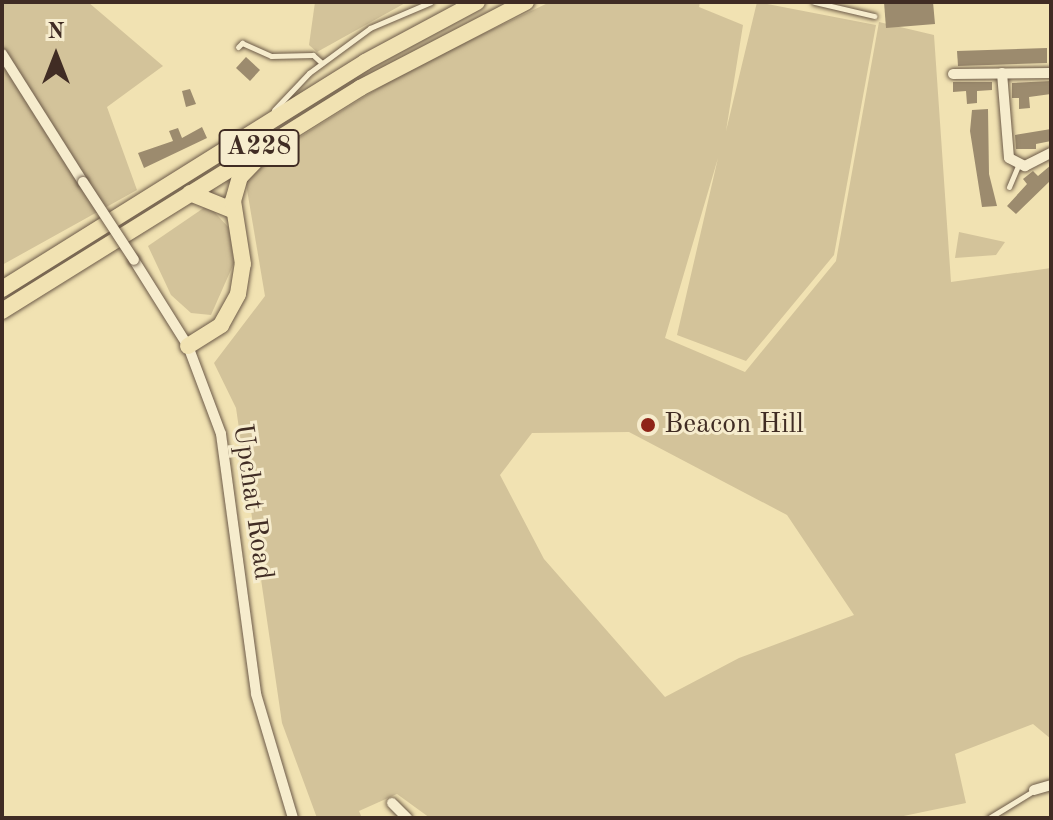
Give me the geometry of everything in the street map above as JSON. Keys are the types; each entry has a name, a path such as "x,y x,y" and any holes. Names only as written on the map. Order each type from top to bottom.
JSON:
{"main road":[{"name":"A228","path":"2,289 257,129 477,2"},
{"name":"A228","path":"2,311 395,67 526,2"},
{"path":"188,346 221,325 238,294 243,264 232,210 244,170 289,130"},
{"path":"190,193 232,210"}],"street":[{"name":"Upchat Road","path":"2,54 188,346 221,434 256,694 293,818"},
{"path":"1002,73 1007,149 1018,166 1031,165 1051,153"},
{"path":"953,74 1051,73"},
{"path":"1034,790 1051,785"},
{"path":"392,803 407,818"}],"lane":[{"path":"257,129 322,63 370,28 431,2"},
{"path":"814,2 874,16"},
{"path":"238,47 242,43 271,56 313,55 322,63"},
{"path":"1009,187 1018,166"},
{"path":"989,818 1034,790"}],"shaded area":[{"path":"2,2 88,2 163,66 107,107 137,190 2,265"},
{"path":"315,2 407,2 317,52 309,45"},
{"path":"550,2 700,2 699,7 743,25 726,131 757,2 876,25 834,255 746,361 677,335 718,158 665,338 745,372 836,261 879,22 934,35 951,282 1051,268 1051,739 1033,724 955,754 966,803 894,818 430,818 397,794 359,811 362,818 317,818 282,723 236,408 214,363 265,296 244,172 407,70","holes":["629,432 787,515 854,615 739,658 665,697 544,559 500,475 532,433"]},
{"path":"208,205 229,228 234,263 211,315 191,313 171,295 148,246"},
{"path":"959,232 1005,242 996,255 955,258"}],"building":[{"path":"884,2 933,2 935,24 886,28"},
{"path":"1047,48 1047,63 958,66 957,51"},
{"path":"246,57 260,70 250,81 236,68"},
{"path":"1051,81 1051,94 1029,97 1030,108 1019,109 1019,98 1012,98 1012,83"},
{"path":"953,82 992,82 992,90 977,91 977,103 967,104 966,91 953,92"},
{"path":"190,89 196,104 186,107 182,91"},
{"path":"988,109 989,174 997,206 982,207 970,131 972,110"},
{"path":"202,127 207,138 144,168 138,153 173,141 169,131 178,128 182,138"},
{"path":"1051,129 1051,141 1036,144 1036,149 1016,149 1015,135"},
{"path":"1051,165 1051,180 1016,214 1007,206 1027,184 1023,179 1033,171 1038,176"}],"place":[{"name":"Beacon Hill","path":"648,425"}]}
